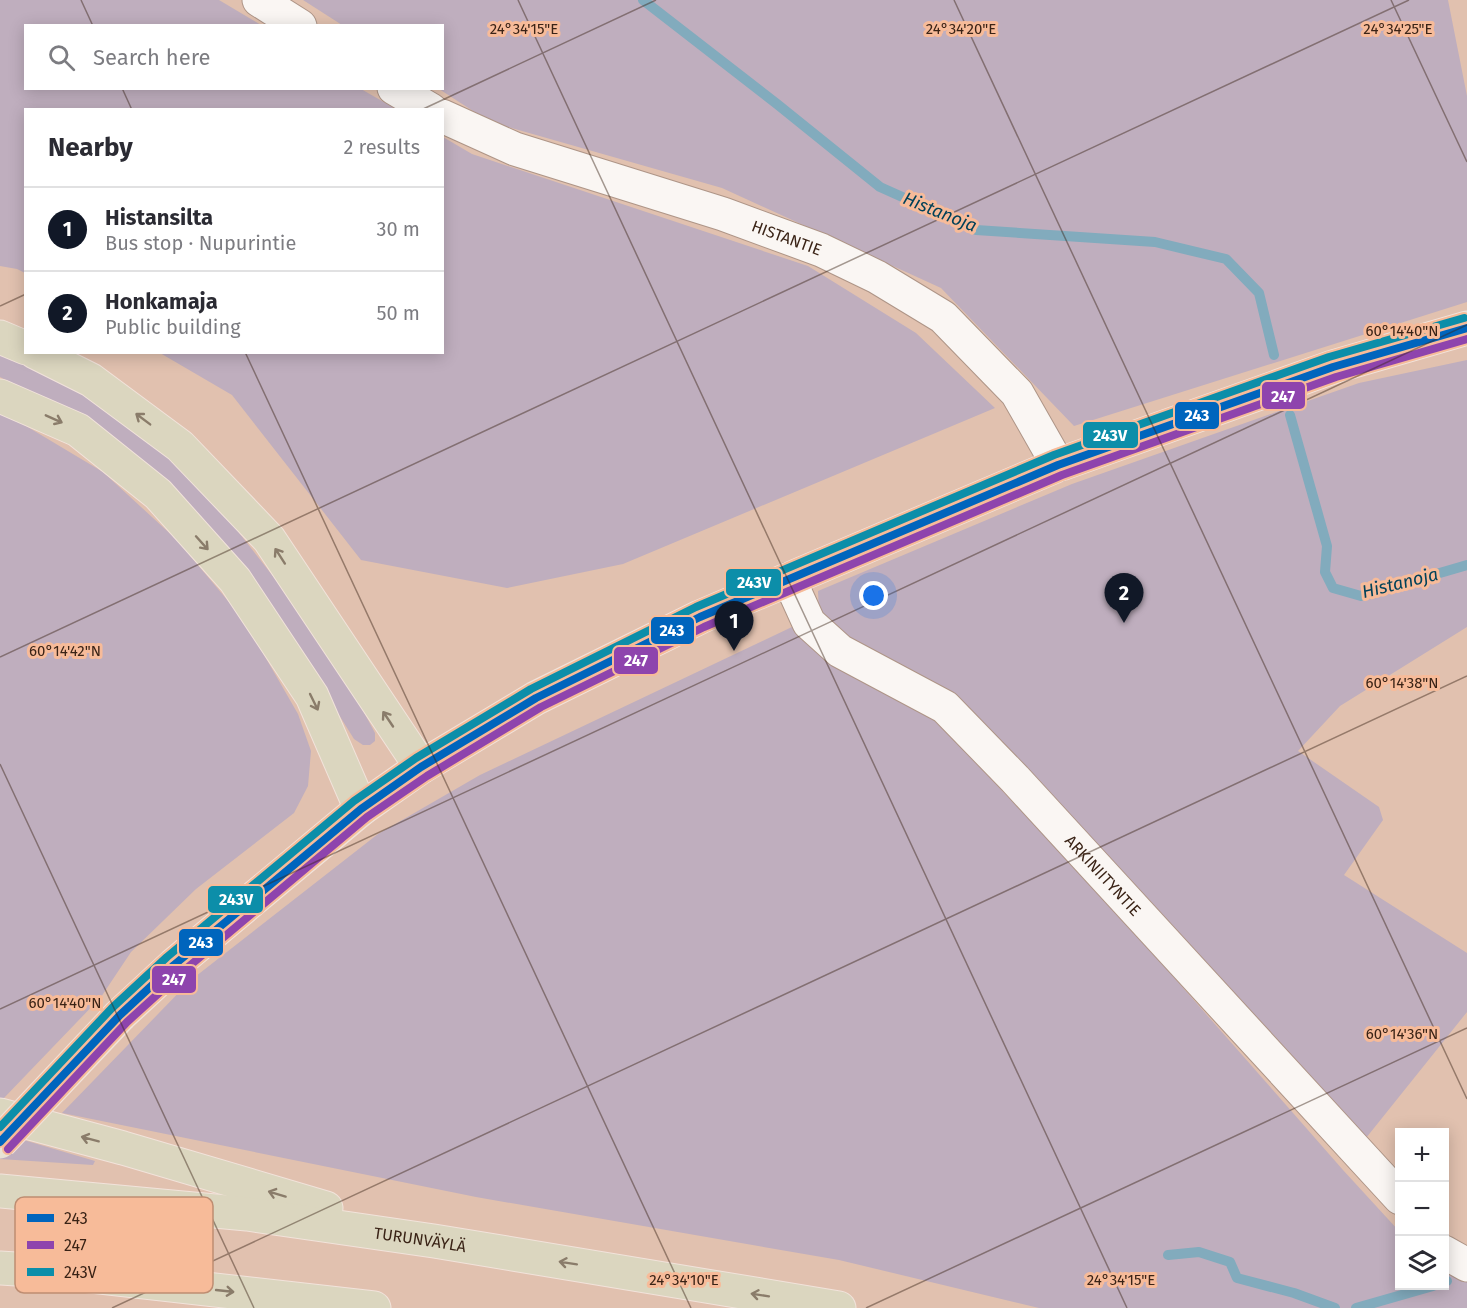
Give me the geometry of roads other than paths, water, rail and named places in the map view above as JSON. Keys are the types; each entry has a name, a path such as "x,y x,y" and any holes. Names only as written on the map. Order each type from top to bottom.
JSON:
{"highway":[{"path":"0,337 24,347"},
{"path":"39,354 91,380 180,446 269,539 421,767"},
{"path":"0,396 78,430 158,494 235,580 312,696 362,809"},
{"path":"0,1115 123,1148 434,1241"},
{"name":"TURUNVÄYLÄ","path":"0,1191 64,1197"},
{"name":"TURUNVÄYLÄ","path":"213,1211 434,1241 838,1308"},
{"path":"0,1268 15,1269"},
{"path":"213,1290 374,1308"}],"main road":[{"path":"0,1142 120,1016 174,965 362,809 421,767 536,698 700,617 1058,465 1333,367 1467,328"}],"street":[{"path":"260,0 297,24"},
{"path":"397,90 428,108"},
{"name":"HISTANTIE","path":"444,117 515,149 723,214 821,250 877,277 943,317 1017,393 1058,465"},
{"name":"ARKINIITYNTIE","path":"789,579 809,623 840,651 945,707 969,731 1015,778 1395,1193"},
{"path":"1449,1255 1467,1265"}],"waterway":[{"name":"Histanoja","path":"643,0 880,187 976,230 1155,242 1226,259 1259,293 1274,355"},
{"name":"Histanoja","path":"1290,415 1327,546 1325,572 1333,588 1361,596 1467,565"},
{"path":"1168,1255 1199,1252 1230,1262 1237,1278 1294,1293 1335,1308"},
{"path":"1356,1308 1419,1290"}],"place":[{"name":"Honkamaja","path":"1124,623"},
{"name":"Histansilta","path":"734,651"}]}
